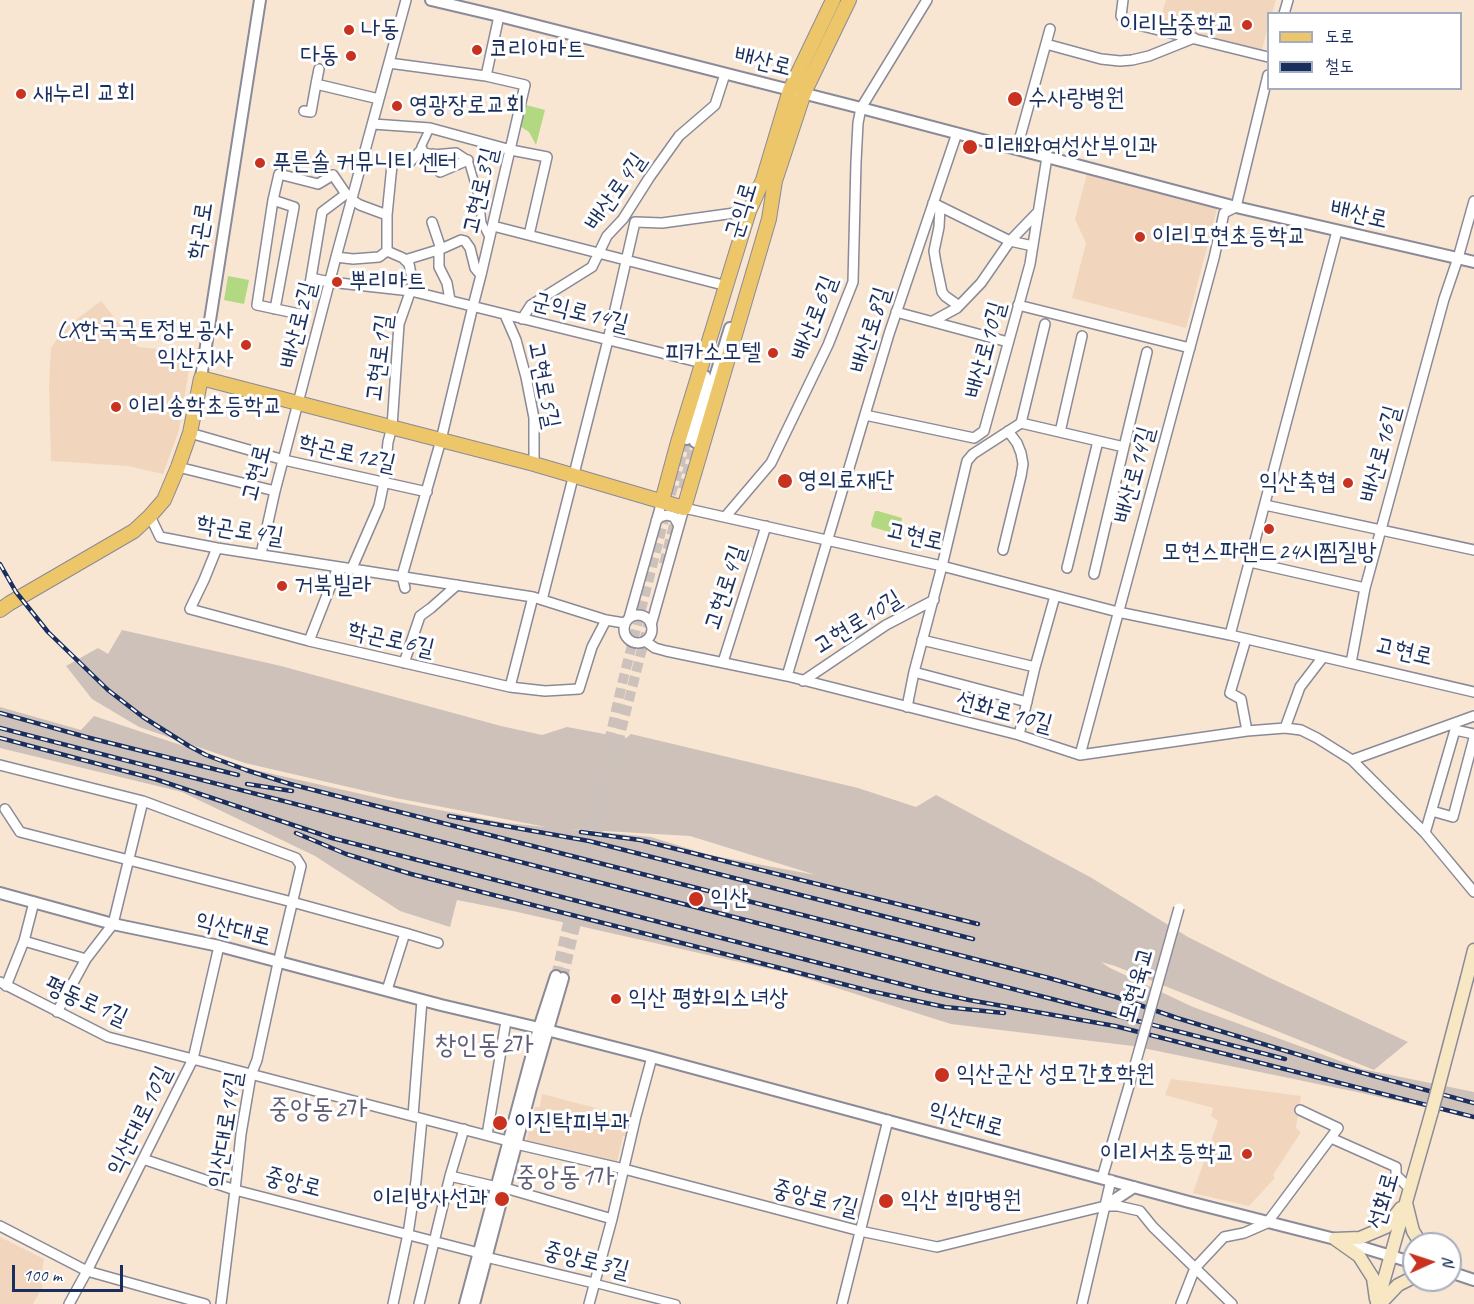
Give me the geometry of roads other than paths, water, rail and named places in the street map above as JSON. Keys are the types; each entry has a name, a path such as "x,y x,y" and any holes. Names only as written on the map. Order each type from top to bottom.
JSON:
{"main road":[{"name":"군익로","path":"769,181 797,92 833,0"},
{"name":"군익로","path":"797,92 849,0"},
{"path":"684,508 690,443 702,363 749,211 769,181"},
{"path":"662,501 690,443 769,219 769,181"},
{"name":"고현로","path":"201,378 534,464 684,508"},
{"name":"학곤로","path":"0,610 134,531 164,500 190,433 201,378"},
{"name":"선화로","path":"1378,1304 1474,950"},
{"path":"1335,1239 1360,1238 1386,1227 1406,1203"},
{"path":"1406,1203 1414,1232"},
{"path":"1335,1239 1359,1256 1373,1278 1378,1304"},
{"path":"1378,1304 1402,1283"}],"street":[{"name":"학곤로","path":"201,378 260,0"},
{"name":"배산로2길","path":"299,403 406,0"},
{"name":"배산로","path":"431,0 1017,148 1236,207 1474,262"},
{"path":"861,108 927,0"},
{"path":"1123,0 1121,16 1126,22 1267,56"},
{"path":"486,76 500,16"},
{"path":"1017,148 1050,29"},
{"path":"1046,44 1101,59 1120,61 1149,56 1194,38"},
{"name":"고현로3길","path":"388,63 486,76 525,86 441,440"},
{"path":"304,111 311,112 319,69"},
{"name":"배산로4길","path":"522,319 531,305 592,267 607,236 623,219 679,136 715,105 725,74"},
{"path":"1236,207 1267,83"},
{"path":"316,84 379,99"},
{"name":"배산로6길","path":"726,516 771,463 828,345 853,282 856,162 861,108"},
{"path":"373,124 430,128 547,158 529,235"},
{"path":"430,128 422,149 410,162 396,162 392,165 387,215 387,251 405,260 439,250 461,240 465,241 470,248 476,268 482,274"},
{"name":"배산로8길","path":"787,676 896,312 937,205 957,133"},
{"path":"422,149 433,154 456,152 468,160 482,223 490,239"},
{"path":"433,154 440,172 468,160"},
{"name":"배산로10길","path":"865,414 974,438 984,431 1030,264 1047,157"},
{"path":"279,174 318,184 333,175 346,194 322,212 304,315 257,305 273,200 279,174"},
{"path":"273,200 294,207 275,309"},
{"path":"352,200 387,215"},
{"name":"배산로16길","path":"1351,663 1365,588 1444,299 1474,201"},
{"path":"937,205 1010,241 1033,246"},
{"path":"937,205 939,227 934,251 942,292 959,306"},
{"name":"배산로14길","path":"1080,755 1214,258 1224,213 1236,207"},
{"name":"군익로","path":"626,259 635,222 662,223 749,211"},
{"path":"933,321 959,306 981,284 1010,241 1038,212"},
{"path":"432,222 439,250 439,267 447,283 450,300"},
{"path":"493,226 727,286"},
{"path":"1230,635 1337,231"},
{"name":"배산로2길","path":"336,257 353,259 380,257 387,251"},
{"path":"510,687 574,476 626,259"},
{"name":"고현로1길","path":"392,427 399,324 413,284 409,264 405,260"},
{"name":"군익로14길","path":"311,278 411,291 702,363"},
{"path":"1018,305 1190,348"},
{"path":"896,312 1008,342"},
{"name":"고현로5길","path":"505,315 516,340 534,417 534,464"},
{"path":"1021,423 1045,324"},
{"path":"1060,432 1082,336"},
{"path":"1094,574 1147,352"},
{"name":"고현로","path":"261,554 299,403"},
{"path":"907,707 967,461 972,454 1021,423 1124,447"},
{"path":"352,568 379,506 392,427"},
{"path":"1003,550 1023,464 1017,443 1008,431"},
{"name":"학곤로12길","path":"190,433 284,460 427,492"},
{"path":"405,588 402,576 441,440"},
{"path":"1066,568 1098,441"},
{"path":"178,467 275,491"},
{"path":"662,501 623,631 627,639 636,643 645,641 651,634 651,625 684,508"},
{"path":"1265,505 1474,550"},
{"name":"고현로","path":"684,508 942,566 1118,612 1230,635 1474,692"},
{"path":"656,521 667,515 674,517 679,526"},
{"name":"학곤로4길","path":"150,516 160,537 538,598 606,620 627,620"},
{"name":"고현로4길","path":"723,662 766,526"},
{"name":"학곤로6길","path":"217,548 190,609 309,641 510,687 545,692 579,689 592,647 606,620"},
{"path":"1250,562 1365,588"},
{"path":"309,641 338,567"},
{"path":"404,663 420,616 457,585"},
{"path":"1019,735 1055,596"},
{"name":"고현로10길","path":"803,681 886,625 934,600"},
{"path":"627,620 642,615 651,625"},
{"path":"1246,639 1230,693 1241,699 1247,730"},
{"path":"922,640 1035,667"},
{"name":"선화로10길","path":"645,641 654,648 787,676 1019,735 1080,755 1247,730 1286,728 1301,730 1352,760 1425,833 1474,892"},
{"path":"1286,728 1300,687 1323,657"},
{"path":"914,672 1028,702"},
{"path":"1352,760 1474,716"},
{"path":"1425,833 1455,729 1474,736 1453,817 1432,811"},
{"name":"익산대로14길","path":"0,765 143,801 296,858 300,866 257,1060 251,1075 241,1134 221,1304"},
{"path":"57,1012 86,959 113,924 143,801"},
{"path":"5,809 20,832 292,902 438,944"},
{"name":"익산대로","path":"0,893 113,924 219,946 422,1000 652,1057 1267,1223 1335,1239 1402,1260"},
{"path":"3,984 24,941 34,902"},
{"name":"모현육교","path":"1082,1304 1105,1206 1107,1179 1133,1072 1179,908"},
{"path":"387,990 405,933"},
{"path":"24,941 86,959"},
{"name":"익산대로10길","path":"69,1304 193,1059 219,946"},
{"path":"465,1304 482,1255 559,977"},
{"name":"평동로1길","path":"3,984 108,1037 193,1059"},
{"path":"393,1304 408,1234 416,1181 422,1000"},
{"path":"487,1135 506,1021"},
{"path":"589,1304 652,1057"},
{"path":"193,1059 512,1142"},
{"path":"1181,1304 1195,1268 1224,1237 1244,1233 1267,1223 1338,1128 1300,1110"},
{"path":"843,1304 888,1120"},
{"path":"419,1304 450,1176 464,1129"},
{"path":"1331,1138 1396,1167 1396,1175 1410,1189"},
{"name":"중앙로1길","path":"512,1142 860,1231 937,1247 1105,1206"},
{"name":"중앙로","path":"143,1159 235,1190 482,1255"},
{"path":"450,1176 501,1187 612,1219"},
{"path":"1105,1206 1134,1187"},
{"path":"1105,1206 1118,1206 1140,1211 1153,1227 1232,1304"},
{"path":"0,1226 87,1271 205,1304"},
{"path":"474,1304 482,1255"},
{"name":"중앙로3길","path":"482,1255 676,1304"}],"tunnel":[{"path":"556,976 622,684 687,439"},
{"path":"683,489 695,442"},
{"path":"664,564 677,513"},
{"path":"563,978 651,614"}],"railway":[{"path":"0,564 16,592 48,632 108,690 143,717 189,746 246,770 290,784 1049,978 1326,1063 1474,1103"},
{"path":"0,713 238,775"},
{"path":"0,728 1285,1059"},
{"path":"0,738 155,779 332,838 928,991 1115,1026 1474,1117"},
{"path":"247,784 292,791"},
{"path":"449,816 589,841 973,939"},
{"path":"581,832 640,840 978,924"},
{"path":"296,833 346,854 411,874 870,991 945,1007 1004,1013"}],"place":[{"name":"이리남중학교","path":"1247,25"},
{"name":"나동","path":"349,30"},
{"name":"코리아마트","path":"477,50"},
{"name":"다동","path":"351,56"},
{"name":"새누리 교회","path":"21,94"},
{"name":"수사랑병원","path":"1015,99"},
{"name":"영광장로교회","path":"397,106"},
{"name":"미래와여성산부인과","path":"970,147"},
{"name":"푸른솔 커뮤니티 센터","path":"260,163"},
{"name":"이리모현초등학교","path":"1140,237"},
{"name":"뿌리마트","path":"337,282"},
{"name":"LX한국국토정보공사 익산지사","path":"246,345"},
{"name":"피카소모텔","path":"773,353"},
{"name":"이리송학초등학교","path":"116,407"},
{"name":"영의료재단","path":"785,481"},
{"name":"익산축협","path":"1348,483"},
{"name":"모현스파랜드24시찜질방","path":"1269,529"},
{"name":"거북빌라","path":"282,586"},
{"name":"익산","path":"696,899"},
{"name":"익산 평화의소녀상","path":"616,999"},
{"name":"익산군산 성모간호학원","path":"942,1075"},
{"name":"이진탁피부과","path":"500,1123"},
{"name":"이리서초등학교","path":"1247,1154"},
{"name":"이리방사선과","path":"502,1199"},
{"name":"익산 희망병원","path":"886,1201"}],"district":[{"name":"창인동2가","path":"484,1046"},
{"name":"중앙동2가","path":"318,1110"},
{"name":"중앙동1가","path":"565,1178"}]}
